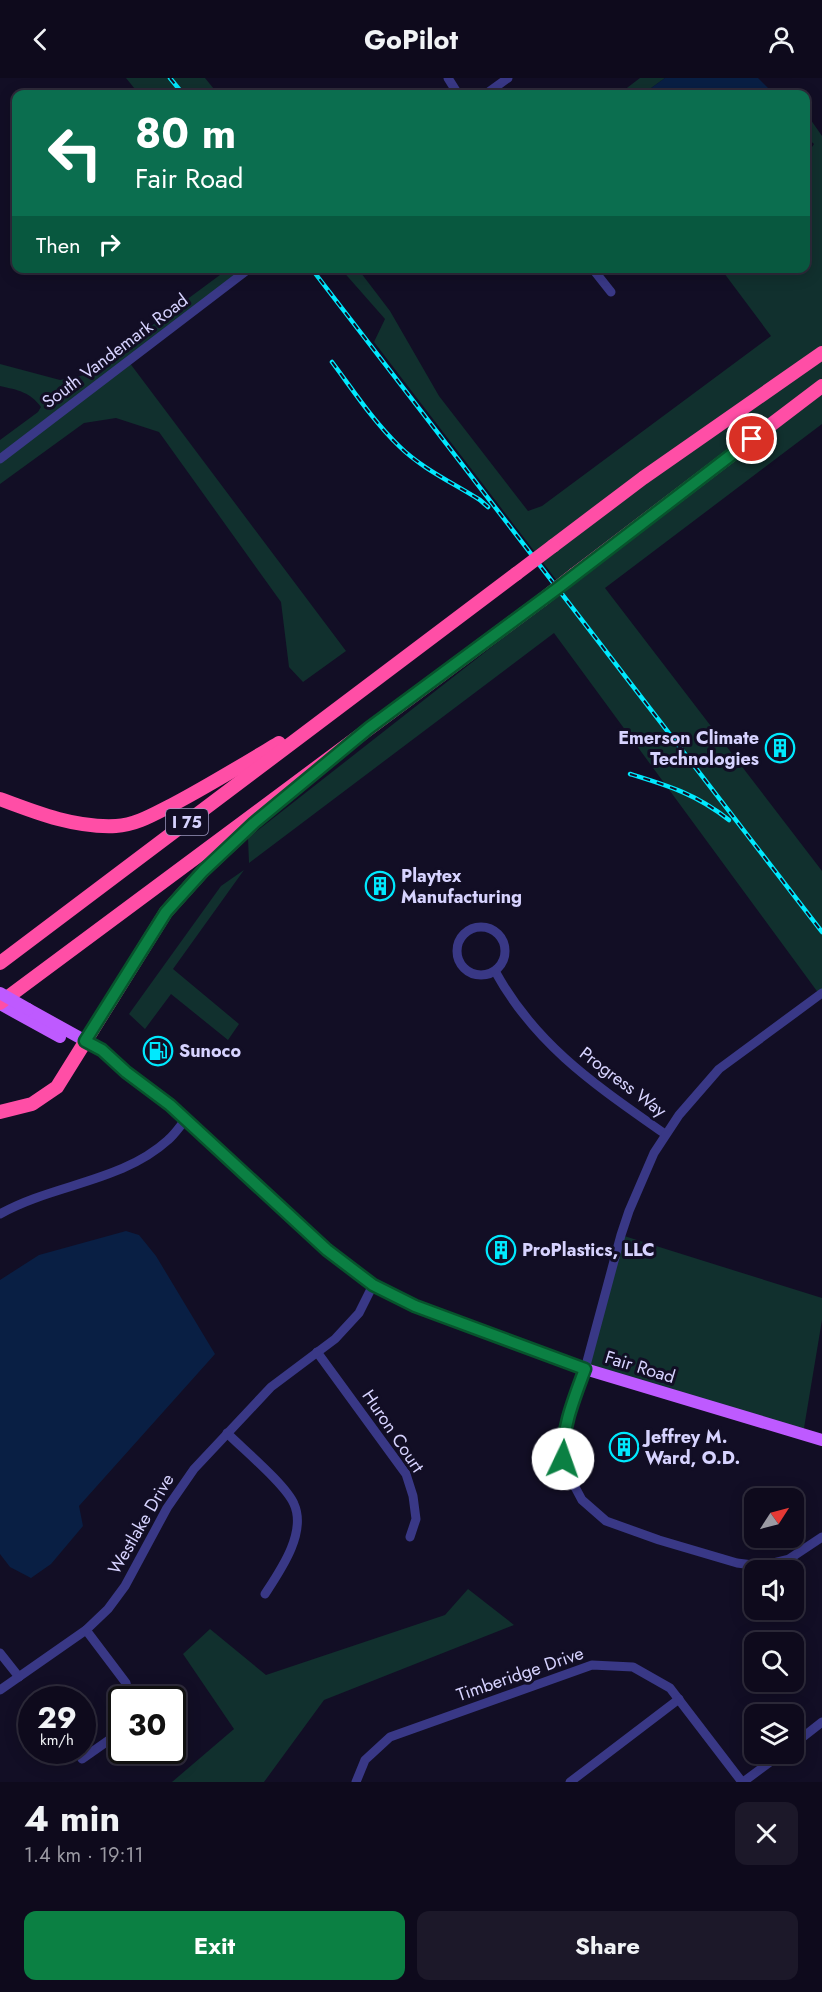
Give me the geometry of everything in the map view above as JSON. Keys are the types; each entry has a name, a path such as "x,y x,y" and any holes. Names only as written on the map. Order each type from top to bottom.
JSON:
{"highway":[{"name":"I 75","path":"0,963 643,478 822,352"},
{"name":"I 75","path":"0,1004 542,600 822,386"},
{"path":"0,799 40,814 86,825 118,826 146,819 296,732 374,681"},
{"path":"0,1112 32,1104 57,1087 166,912 203,871 254,823 369,728"}],"main road":[{"name":"Fair Road","path":"0,993 24,1012 83,1044 139,1082 186,1119 327,1250 373,1285 415,1306 585,1369 822,1440"},
{"name":"Fair Road","path":"0,1004 24,1012"}],"street":[{"path":"492,90 508,78"},
{"name":"South Vandemark Road","path":"0,459 243,273"},
{"path":"596,273 610,292"},
{"path":"484,927 494,930 500,936 505,950 501,965 495,971 487,975 478,975 463,967 457,951 467,931 484,927"},
{"name":"Progress Way","path":"495,971 529,1023 583,1076 665,1134"},
{"path":"822,993 719,1069 665,1134 654,1153 629,1211 562,1444 567,1472 582,1500 606,1521 659,1540 737,1563 761,1566 789,1559 822,1536"},
{"path":"0,1214 12,1207 105,1175 143,1158 168,1140 186,1119"},
{"name":"Westlake Drive","path":"0,1690 86,1630 108,1610 124,1586 167,1508 194,1468 271,1387 335,1339 359,1313 373,1285"},
{"name":"Huron Court","path":"317,1352 406,1474 413,1496 416,1518 410,1537"},
{"path":"227,1433 287,1492 295,1505 297,1519 295,1538 284,1564 265,1594"},
{"path":"86,1630 127,1686"},
{"path":"0,1653 19,1677"},
{"name":"Timberidge Drive","path":"356,1782 365,1760 390,1737 592,1665 633,1666 670,1688 743,1782"},
{"path":"570,1782 679,1699"},
{"path":"804,1736 822,1722"},
{"path":"743,1782 767,1764"}],"green space":[{"path":"126,78 205,78 215,90 136,90"},
{"path":"640,78 665,78 648,90 624,90"},
{"path":"810,119 822,136 822,424 605,588 822,871 822,998 554,633 249,863 248,838 564,590 374,342 385,319 345,273 361,273 390,311 439,396 528,511 542,506 771,336 724,273 810,273 810,150 814,144 810,140"},
{"path":"223,273 245,273 129,362 346,651 303,682 289,667 281,602 159,432 116,418 84,423 0,484 0,440 38,412 41,407 28,395 0,386 0,364 60,380 85,375"},
{"path":"244,870 173,969 239,1024 228,1040 171,994 145,1029 129,1014 221,886"},
{"path":"621,1235 822,1298 822,1320 803,1434 585,1369"},
{"path":"468,1589 514,1625 324,1700 264,1782 172,1782 234,1729 183,1654 210,1629 266,1675 445,1615"}],"water":[{"path":"665,78 758,78 770,90 648,90"},
{"path":"126,1231 139,1235 156,1256 215,1354 79,1506 83,1526 51,1564 31,1578 10,1567 0,1554 0,1280 39,1255"}],"railway":[{"path":"170,78 180,90"},
{"path":"315,273 822,932"},
{"path":"332,362 372,416 399,446 427,468 488,507"},
{"path":"630,774 693,797 729,820"}],"place":[{"name":"Emerson Climate Technologies","path":"780,748"},
{"name":"Playtex Manufacturing","path":"380,886"},
{"name":"Sunoco","path":"158,1051"},
{"name":"ProPlastics, LLC","path":"501,1250"},
{"name":"Jeffrey M. Ward, O.D.","path":"624,1447"}],"route":[{"path":"563,1459 562,1444 566,1425 585,1369 415,1306 373,1285 327,1250 170,1105 126,1072 102,1050 85,1041 166,912 203,871 254,823 369,728 558,588 752,439"}]}
